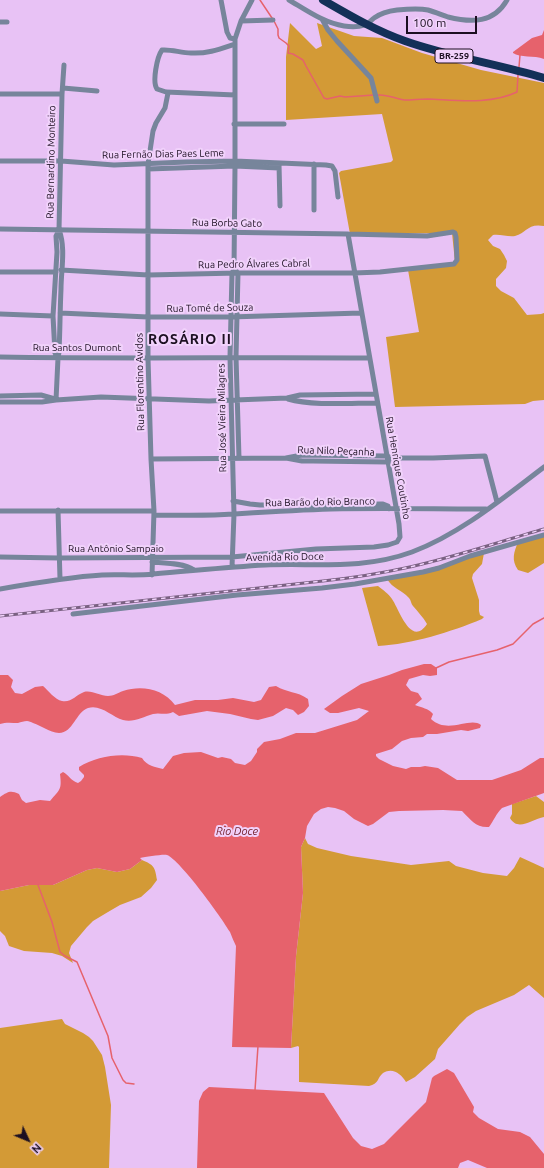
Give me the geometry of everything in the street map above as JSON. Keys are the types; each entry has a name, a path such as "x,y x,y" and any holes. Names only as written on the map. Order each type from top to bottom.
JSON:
{"highway":[{"name":"BR-259","path":"323,0 367,25 404,41 436,51 544,78"}],"street":[{"path":"221,0 227,32 230,38 235,42 210,52 203,53 161,50 155,84 159,91 168,93 235,95"},
{"name":"Rua José Vieira Milagres","path":"232,567 234,514 230,317 235,271 235,42 241,21 252,0"},
{"path":"289,0 334,24 352,27 367,25 372,19 383,13 398,10 428,10 458,19 485,19 500,11 508,0"},
{"path":"322,18 328,30 371,78 377,101"},
{"path":"241,21 273,20"},
{"path":"0,22 7,22"},
{"name":"Rua Bernardino Monteiro","path":"58,358 55,353 53,316 62,252 59,230 62,88 64,65"},
{"path":"62,88 97,91"},
{"name":"Rua Florentino Avidos","path":"152,575 154,513 148,358 148,166 153,131 165,108 168,93"},
{"path":"0,94 62,94"},
{"path":"234,124 284,124"},
{"name":"Rua Fernão Dias Paes Leme","path":"0,161 61,161 148,166 186,162 279,166 314,164 326,165 332,166 335,171 338,197"},
{"path":"314,164 314,210"},
{"path":"279,166 280,206"},
{"name":"Rua Borba Gato","path":"0,230 234,232 427,236 453,232 456,236 456,260 454,264 446,265"},
{"name":"Rua Henrique Coutinho","path":"232,557 316,549 374,547 392,544 397,542 400,537 348,234"},
{"name":"Rua Pedro Álvares Cabral","path":"0,272 59,271 148,275 235,271 354,273 380,272 446,265"},
{"name":"Rua Bernardino Monteiro","path":"56,400 60,313 59,271"},
{"path":"235,271 239,458"},
{"name":"Rua Tomé de Souza","path":"60,313 148,317 237,317 361,313"},
{"path":"0,314 53,316"},
{"name":"Rua Santos Dumont","path":"0,357 369,358"},
{"path":"0,402 42,402 101,397 231,400 287,398 300,395 376,394"},
{"path":"0,396 42,395 56,400"},
{"path":"287,398 294,401 312,403 377,403"},
{"name":"Rua Nilo Peçanha","path":"151,459 286,458 302,455 386,456 393,458 484,456 496,502"},
{"name":"Rua Nilo Peçanha","path":"286,458 302,461 387,462"},
{"path":"387,462 393,458"},
{"name":"Avenida Rio Doce","path":"0,589 60,579 102,575 152,575 194,570 279,564 335,565 374,562 389,559 412,552 436,542 487,509 544,467"},
{"path":"233,501 260,505 383,504 389,509"},
{"name":"Rua Barão do Rio Branco","path":"58,510 234,514 331,509 487,509"},
{"path":"0,511 58,510 60,579"},
{"path":"73,614 237,595 322,588 361,583 428,571 470,556 544,535"},
{"name":"Rua Antônio Sampaio","path":"0,557 152,560 232,557"},
{"path":"152,560 188,567 194,570"}],"shaded area":[{"path":"290,23 316,49 322,46 317,23 354,36 382,38 422,53 481,70 544,83 544,226 538,225 531,227 515,236 493,235 488,240 493,246 500,249 507,261 506,268 496,279 496,286 501,291 514,298 527,315 544,313 544,400 533,401 525,404 395,407 386,337 419,332 408,270 455,262 452,233 350,234 339,173 341,171 391,162 393,160 382,114 286,120 286,57"},
{"path":"544,535 544,563 528,573 518,570 514,563 514,553 518,542"},
{"path":"484,553 482,564 473,574 472,578 479,600 480,615 484,617 482,619 431,637 404,643 378,646 362,588 378,586 386,592 391,597 406,624 416,632 421,630 427,624 412,605 409,598 392,585 387,579"},
{"path":"536,796 544,802 544,817 526,824 517,824 513,822 510,818 512,814 512,804"},
{"path":"305,838 308,844 317,848 351,856 411,865 449,861 456,866 483,873 507,876 514,868 520,857 544,868 544,998 529,985 514,995 476,1011 460,1024 438,1049 435,1059 415,1077 406,1082 402,1076 396,1072 387,1071 381,1075 376,1082 369,1086 299,1082 299,1047 291,1048 296,956 303,893 301,847"},
{"path":"142,860 149,863 153,867 156,872 157,880 141,897 120,905 93,921 71,946 69,953 73,963 62,956 52,953 24,951 9,946 5,936 0,931 0,891 29,885 53,885 87,870 97,868 117,872 130,869"},
{"path":"62,1019 65,1024 89,1037 102,1055 111,1105 109,1168 0,1168 0,1028"}],"water":[{"path":"544,30 544,59 516,55 513,53 532,38 542,35"},
{"name":"Rio Doce","path":"424,664 431,664 437,668 437,675 423,675 409,679 406,685 411,691 418,693 422,699 415,705 431,712 433,714 431,719 438,723 451,726 476,723 481,725 480,728 468,731 461,730 427,734 423,737 411,738 402,741 392,749 376,754 376,756 393,766 406,769 425,766 438,768 457,780 492,780 521,770 540,758 544,758 544,793 502,808 489,827 477,825 462,811 443,810 389,812 368,826 354,819 344,811 335,808 328,807 321,809 314,814 307,826 305,838 301,847 303,893 296,956 291,1048 232,1047 236,946 226,925 210,903 191,878 173,859 167,855 140,858 142,860 130,869 117,872 97,868 87,870 53,885 29,885 0,891 0,797 5,794 13,792 19,794 22,800 26,803 40,800 50,801 60,789 60,774 63,772 78,783 84,777 79,770 79,767 94,760 118,755 142,758 154,767 163,769 173,756 184,753 201,752 218,758 222,757 231,759 235,763 245,765 251,761 257,752 257,749 264,742 280,739 296,733 315,733 357,720 369,711 359,708 338,713 330,713 324,709 361,684"},
{"path":"0,675 8,675 13,680 11,687 15,693 22,694 35,687 43,686 54,697 62,701 71,700 84,692 110,696 137,688 158,692 164,695 175,705 195,700 218,700 233,698 254,702 261,700 269,687 276,686 304,696 308,699 309,706 304,712 298,715 293,710 286,708 273,716 258,720 207,711 179,716 173,712 167,714 153,714 130,721 123,720 102,709 93,707 84,710 68,730 59,733 28,721 0,724"},
{"path":"447,1069 454,1073 474,1107 473,1112 479,1118 498,1129 520,1132 530,1137 544,1154 544,1168 487,1168 468,1160 460,1163 458,1168 197,1168 199,1101 203,1092 209,1087 324,1093 353,1138 361,1146 372,1149 384,1144 426,1102 432,1078"}],"waterway":[{"path":"260,0 272,18"},
{"path":"274,21 278,29 279,38 289,46 288,53 293,54 303,60 324,98 374,95"},
{"path":"519,67 520,55"},
{"path":"378,95 385,95 405,100 427,99 473,101 496,99 517,92 518,75"},
{"path":"436,668 449,662 497,650 513,644 533,624 544,618"},
{"path":"38,885 52,922 60,952 77,962 108,1036 112,1058 123,1080 126,1083 134,1084"},
{"path":"255,1090 258,1046"}],"railway":[{"path":"0,616 364,576 440,560 544,529"}],"district":[{"name":"ROSÁRIO II","path":"190,339"}]}
